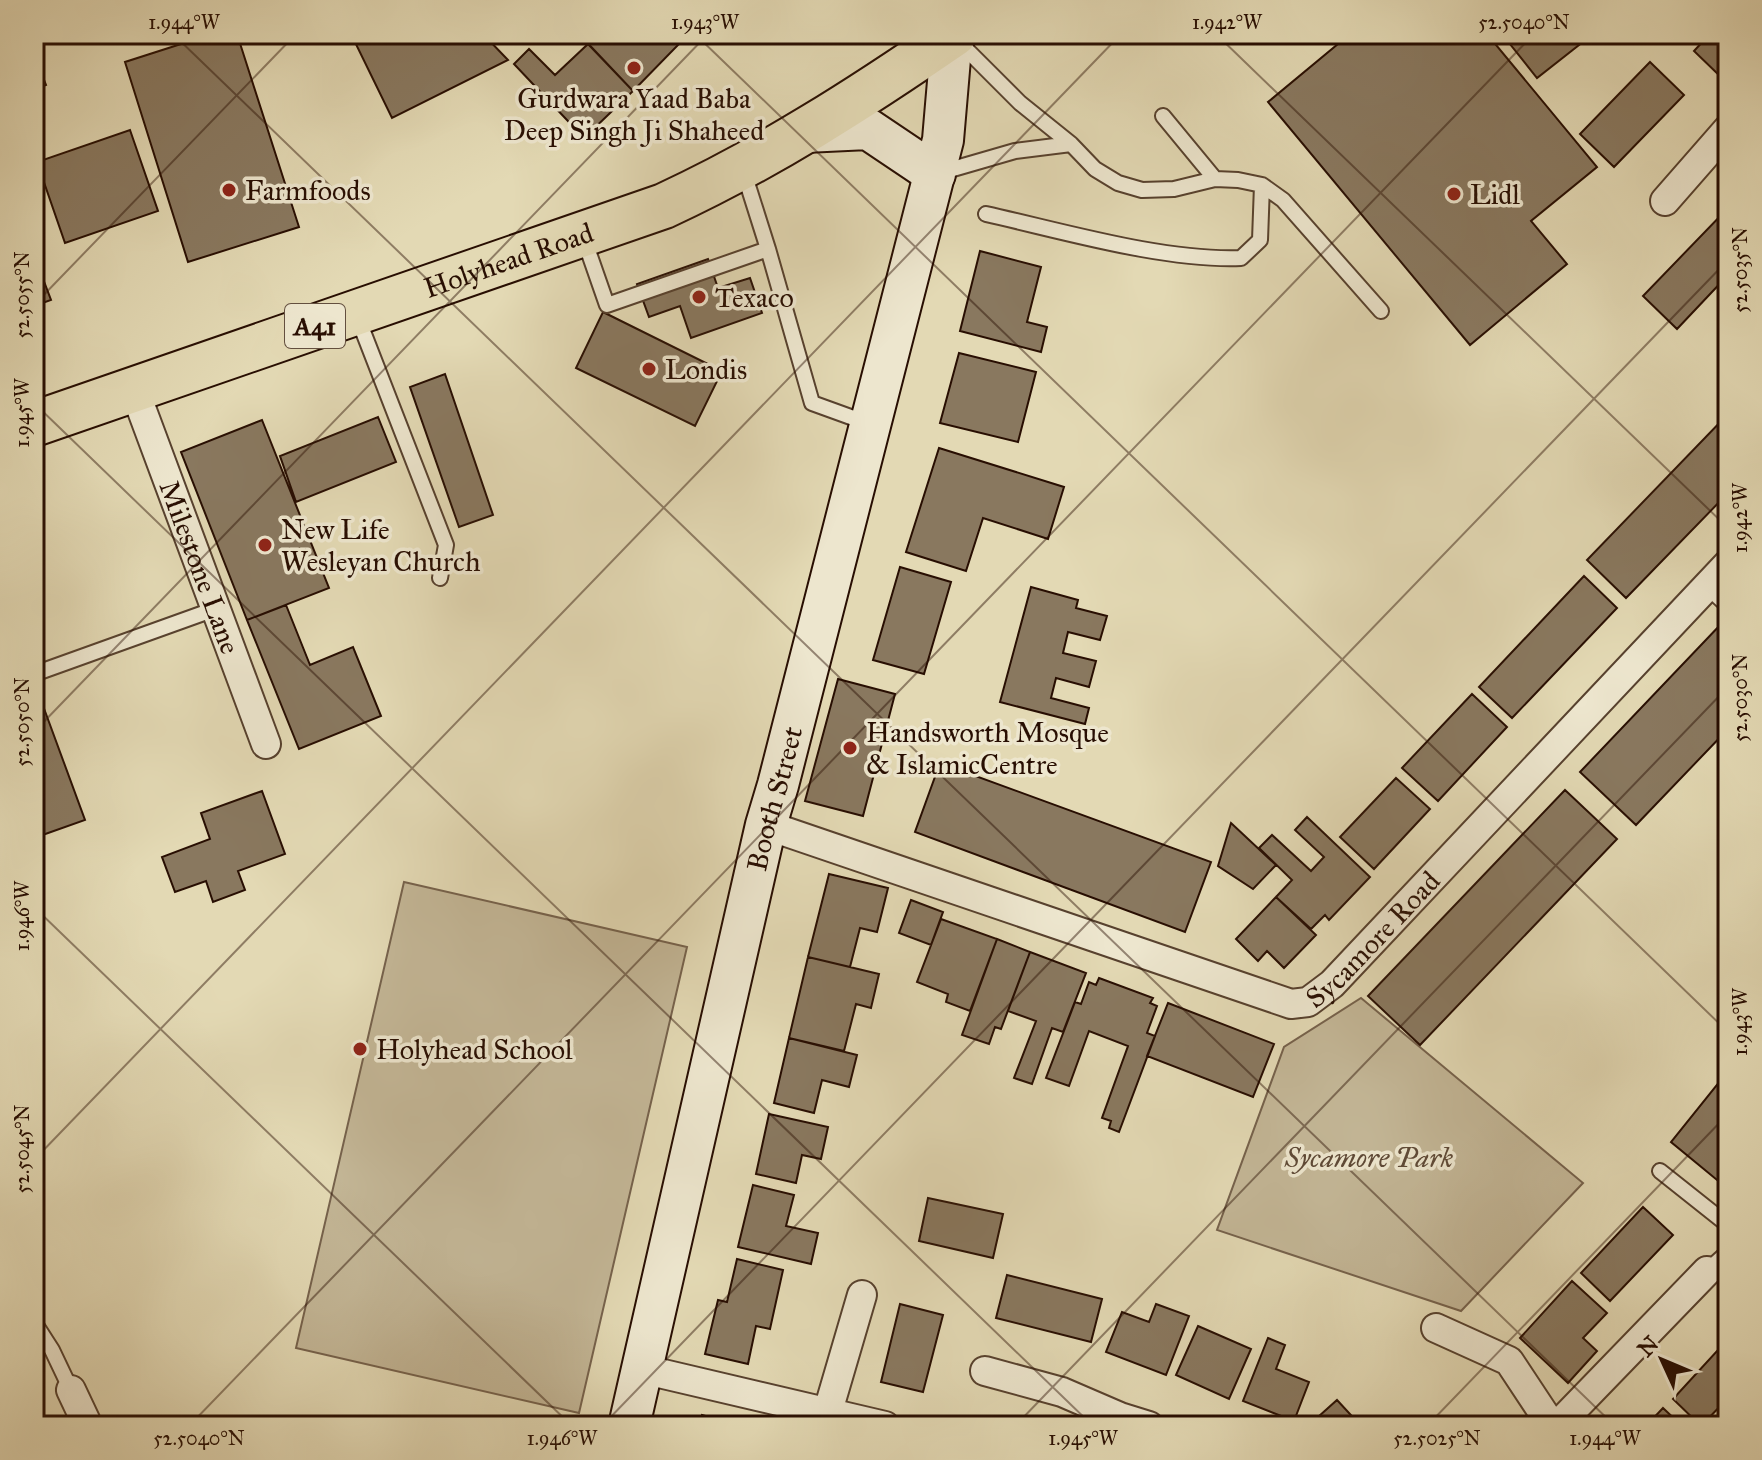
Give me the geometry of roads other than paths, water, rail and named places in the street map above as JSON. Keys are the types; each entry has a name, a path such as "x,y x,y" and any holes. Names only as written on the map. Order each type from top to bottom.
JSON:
{"highway":[{"name":"Holyhead Road","path":"34,424 664,206 743,169 805,132 952,34"}],"main road":[{"name":"Booth Street","path":"629,1426 766,825 935,174 946,122 952,34"},
{"path":"805,132 868,129 935,174"}],"street":[{"path":"1665,201 1728,129"},
{"name":"Milestone Lane","path":"134,389 266,744"},
{"name":"Sycamore Road","path":"766,825 1291,1004 1308,1002 1332,984 1703,584 1728,564"},
{"path":"1436,1328 1509,1361 1554,1426 1707,1271"},
{"path":"828,1411 862,1295"},
{"path":"642,1369 885,1426"},
{"path":"985,1371 1062,1392 1149,1426"},
{"path":"71,1390 88,1426"}],"lane":[{"path":"952,34 1020,103 1071,144 1095,169 1118,183 1142,190 1174,189 1215,179 1262,185 1283,200 1381,311"},
{"path":"1163,116 1215,179"},
{"path":"935,174 1015,151 1071,144"},
{"path":"743,169 812,403 870,424"},
{"path":"986,214 1133,246 1217,259 1241,258 1260,240 1262,185"},
{"path":"582,234 607,305 768,249"},
{"path":"355,312 446,545 440,578"},
{"path":"1703,584 1728,606"},
{"path":"34,674 215,609"},
{"path":"1660,1171 1728,1225"},
{"path":"1707,1271 1728,1252"},
{"path":"34,1322 52,1350 71,1390"}],"place":[{"name":"Gurdwara Yaad Baba Deep Singh Ji Shaheed","path":"634,68"},
{"name":"Farmfoods","path":"229,190"},
{"name":"Lidl","path":"1454,194"},
{"name":"Texaco","path":"699,297"},
{"name":"Londis","path":"649,369"},
{"name":"New Life Wesleyan Church","path":"265,545"},
{"name":"Handsworth Mosque & IslamicCentre","path":"850,748"},
{"name":"Holyhead School","path":"360,1049"}],"park label":[{"name":"Sycamore Park","path":"1369,1157"}]}
